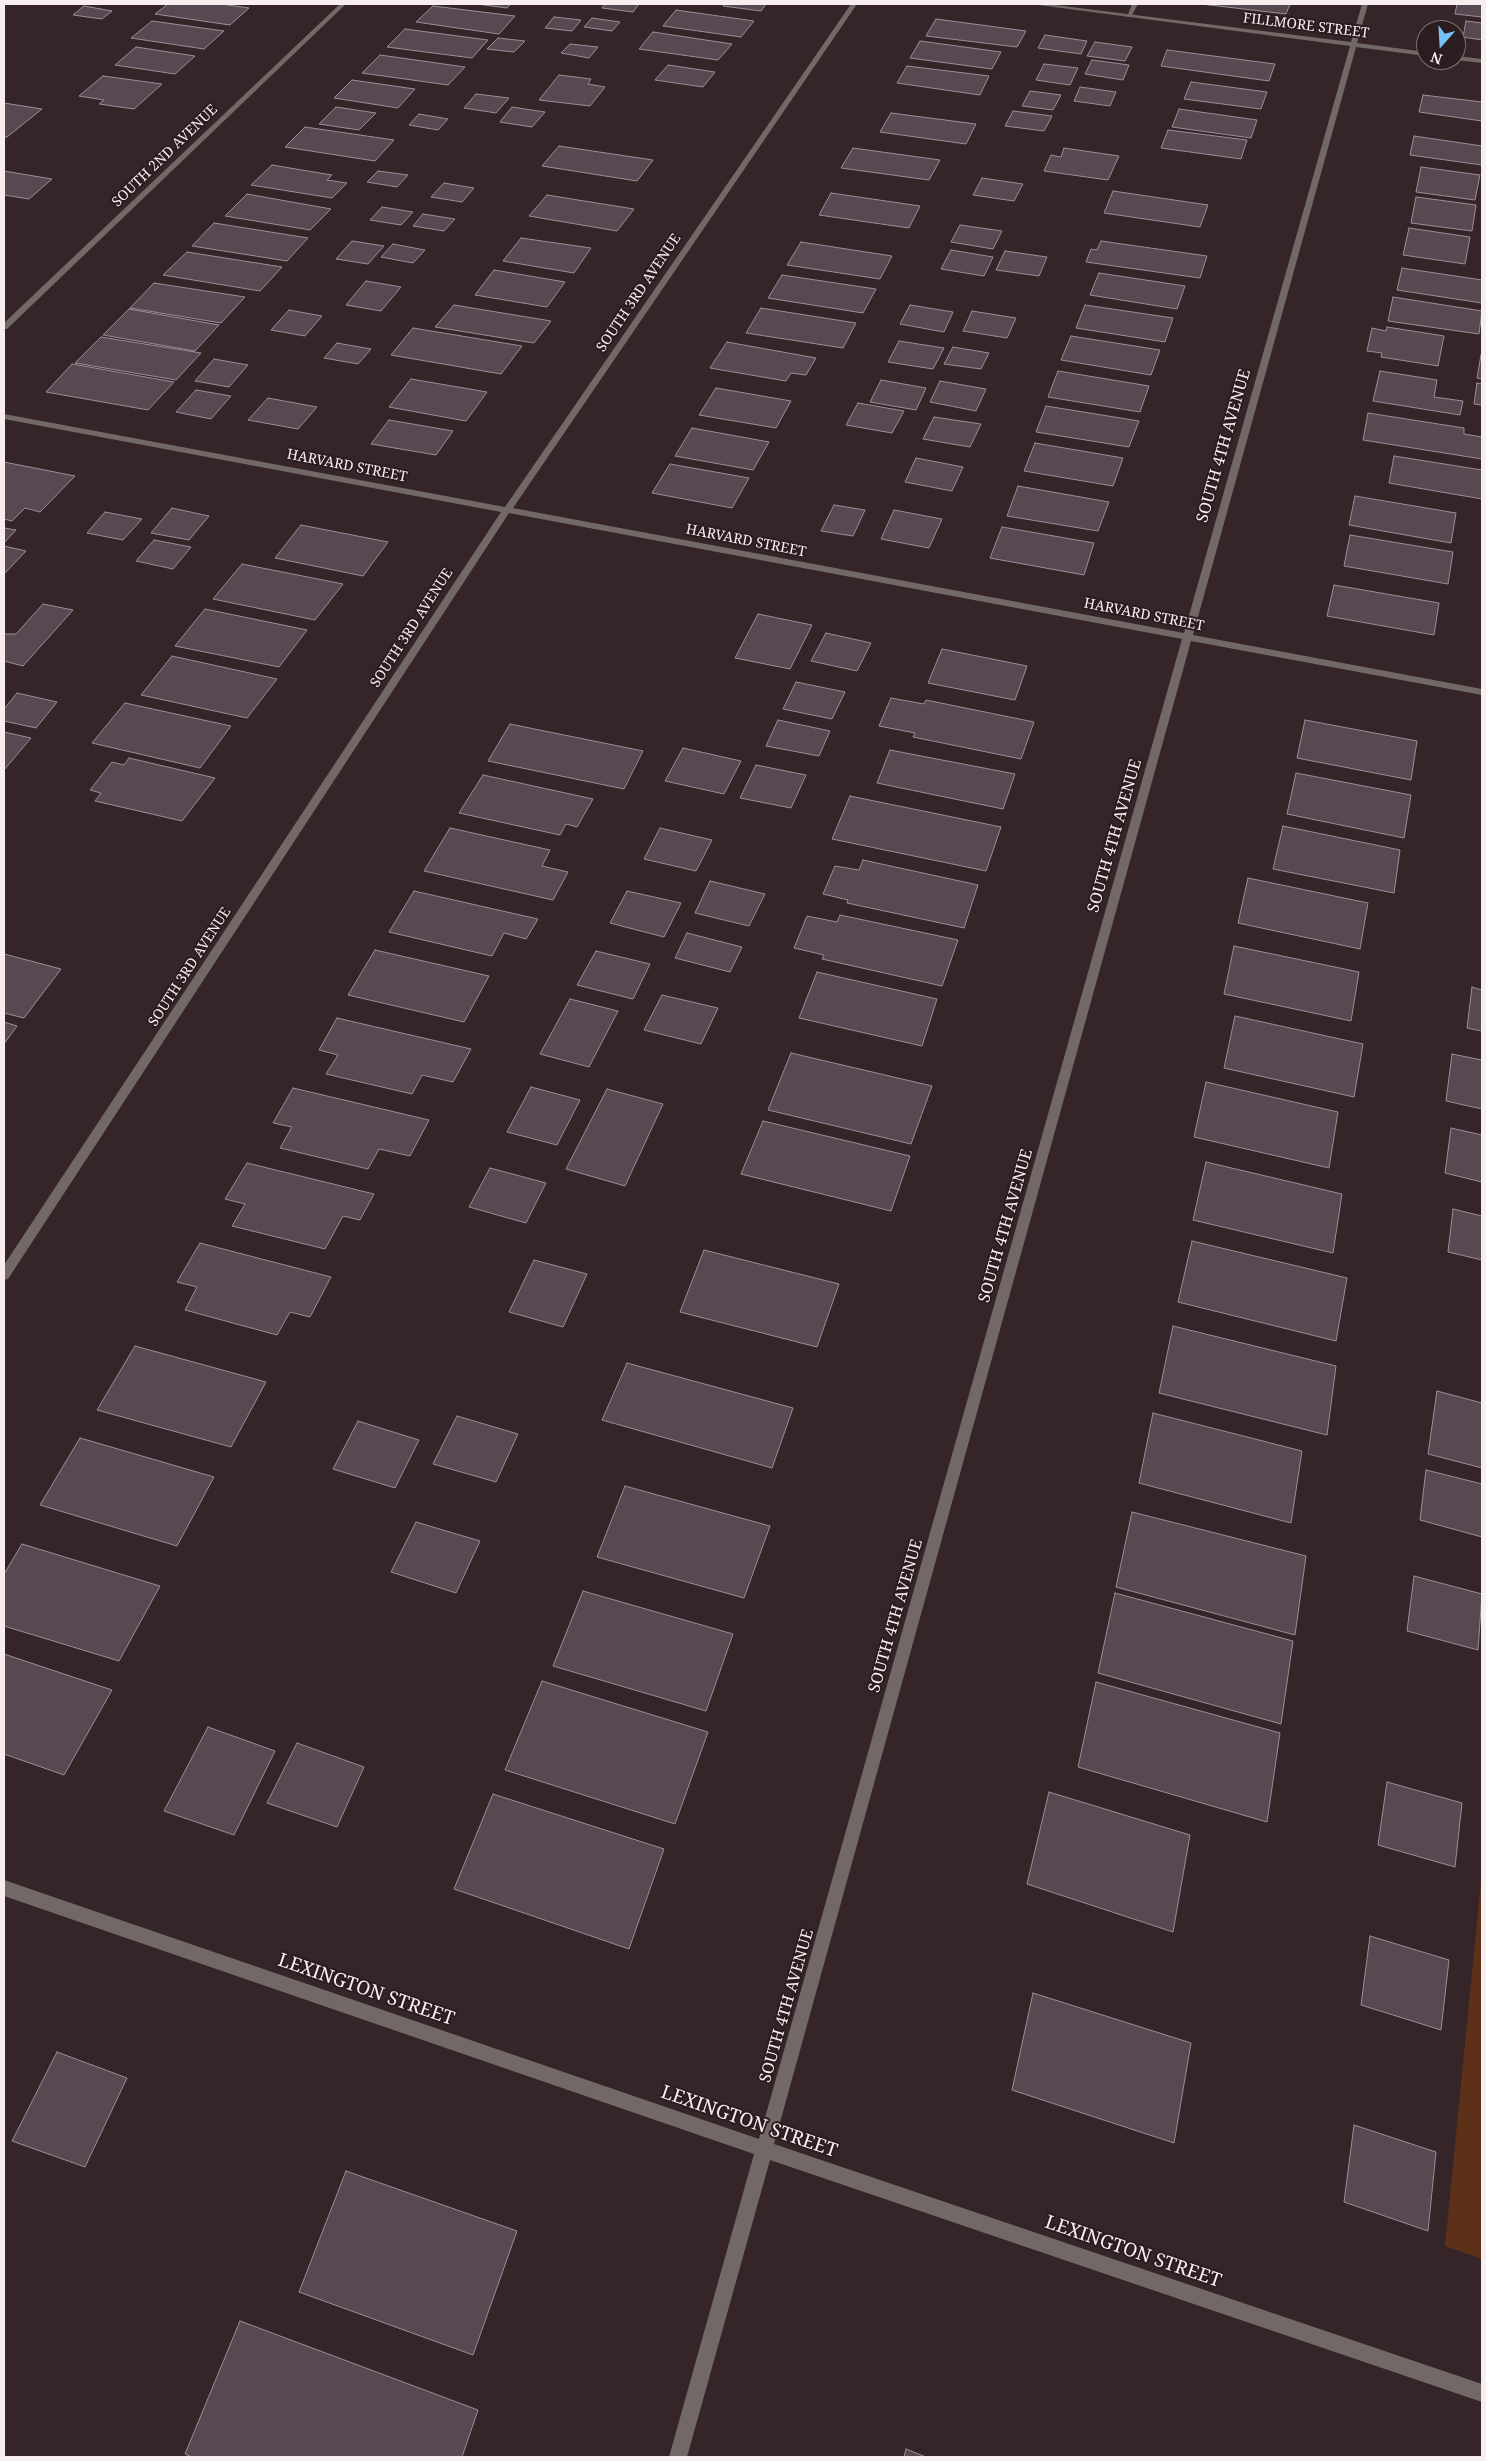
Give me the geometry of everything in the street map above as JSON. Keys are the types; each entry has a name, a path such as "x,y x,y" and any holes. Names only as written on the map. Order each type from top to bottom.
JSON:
{"street":[{"name":"SOUTH 2ND AVENUE","path":"4,327 343,4"},
{"name":"SOUTH 3RD AVENUE","path":"4,1275 507,510 854,4"},
{"name":"FILLMORE STREET","path":"1034,4 1416,53"},
{"path":"1128,16 1135,4"},
{"name":"SOUTH 4TH AVENUE","path":"678,2457 1365,4"},
{"path":"1466,59 1482,61"},
{"name":"HARVARD STREET","path":"4,416 1482,692"},
{"name":"LEXINGTON STREET","path":"4,1888 764,2150 1482,2392"}],"shaded area":[{"path":"1482,1871 1482,2259 1445,2246"}],"building":[{"path":"168,4 221,4 249,8 230,25 155,14"},
{"path":"477,4 511,4 507,8"},
{"path":"605,4 639,4 633,12 602,8"},
{"path":"724,4 766,4 761,11 723,6"},
{"path":"1201,4 1290,4 1286,14"},
{"path":"1457,4 1482,4 1482,17 1455,14"},
{"path":"84,6 112,11 102,19 73,15"},
{"path":"433,6 515,16 499,34 416,22"},
{"path":"676,10 754,21 741,37 663,26"},
{"path":"554,17 581,20 572,31 545,28"},
{"path":"592,18 620,22 612,31 584,27"},
{"path":"936,19 1026,31 1017,47 926,36"},
{"path":"152,21 224,31 204,49 131,38"},
{"path":"1466,21 1482,23 1482,40 1466,37"},
{"path":"405,29 488,40 472,58 387,47"},
{"path":"653,32 732,44 718,60 639,49"},
{"path":"1045,35 1087,41 1081,54 1038,48"},
{"path":"498,38 525,41 514,52 487,49"},
{"path":"920,41 1001,52 992,69 910,58"},
{"path":"1095,42 1132,47 1125,61 1087,56"},
{"path":"570,44 598,47 589,58 561,53"},
{"path":"136,47 195,56 175,74 115,65"},
{"path":"1167,50 1275,64 1269,81 1161,66"},
{"path":"380,55 465,67 448,85 362,73"},
{"path":"1092,60 1129,65 1123,80 1085,74"},
{"path":"1044,64 1078,68 1070,85 1036,80"},
{"path":"668,65 715,72 703,87 655,80"},
{"path":"907,66 989,76 980,95 897,83"},
{"path":"559,75 591,79 588,84 605,87 590,106 539,100"},
{"path":"103,76 162,84 134,109 99,104 104,100 79,96"},
{"path":"352,80 415,89 398,108 334,98"},
{"path":"1191,82 1267,92 1261,109 1184,99"},
{"path":"1080,87 1116,92 1110,106 1074,101"},
{"path":"1030,91 1061,95 1053,110 1022,106"},
{"path":"476,94 509,98 496,113 464,108"},
{"path":"1423,95 1482,102 1482,121 1419,112"},
{"path":"4,103 42,109 7,137 4,137"},
{"path":"336,107 376,113 359,130 319,124"},
{"path":"512,107 545,112 532,127 500,122"},
{"path":"1179,109 1257,120 1251,138 1172,127"},
{"path":"1013,111 1052,116 1044,131 1005,126"},
{"path":"891,113 976,124 966,144 880,132"},
{"path":"419,114 448,119 438,130 409,125"},
{"path":"305,127 394,140 375,161 285,147"},
{"path":"1168,130 1247,140 1241,159 1161,148"},
{"path":"1414,136 1482,146 1482,165 1410,155"},
{"path":"559,146 653,160 637,181 542,166"},
{"path":"853,148 940,160 929,180 841,168"},
{"path":"1064,148 1119,156 1108,180 1044,171 1051,155 1061,157"},
{"path":"272,165 332,175 327,180 347,183 332,198 251,185"},
{"path":"1421,167 1480,175 1475,200 1416,192"},
{"path":"4,171 52,179 29,199 4,195"},
{"path":"378,171 408,175 397,187 367,182"},
{"path":"982,178 1023,184 1014,201 973,195"},
{"path":"444,183 474,188 462,202 431,197"},
{"path":"1113,191 1208,205 1200,227 1104,213"},
{"path":"831,193 920,206 909,228 819,215"},
{"path":"247,194 331,209 310,230 225,216"},
{"path":"547,195 634,209 617,231 529,216"},
{"path":"1416,197 1476,205 1472,231 1411,223"},
{"path":"382,207 413,212 401,225 370,220"},
{"path":"423,214 455,219 444,231 413,226"},
{"path":"214,223 308,238 287,261 192,246"},
{"path":"960,225 1002,231 993,249 951,242"},
{"path":"1409,228 1470,237 1465,264 1403,255"},
{"path":"521,238 591,248 574,273 503,261"},
{"path":"352,241 384,246 368,264 336,259"},
{"path":"1101,241 1207,256 1200,278 1086,262 1091,249 1097,250"},
{"path":"801,242 892,256 880,279 787,265"},
{"path":"393,244 425,250 413,263 381,257"},
{"path":"951,250 993,257 984,276 941,269"},
{"path":"1005,251 1047,257 1039,276 996,270"},
{"path":"187,252 282,267 260,291 163,275"},
{"path":"1402,268 1482,280 1482,303 1397,290"},
{"path":"494,270 565,282 547,307 475,295"},
{"path":"1099,273 1185,286 1177,309 1090,295"},
{"path":"782,275 876,289 863,313 768,298"},
{"path":"366,281 401,287 381,311 346,305"},
{"path":"154,283 245,297 221,323 130,308"},
{"path":"1393,297 1482,311 1479,334 1388,321"},
{"path":"454,305 551,321 534,343 435,327"},
{"path":"910,305 953,312 944,332 900,324"},
{"path":"1085,305 1173,318 1165,342 1076,328"},
{"path":"761,308 856,323 843,348 746,333"},
{"path":"129,309 219,325 195,351 103,335"},
{"path":"289,310 322,316 305,336 271,330"},
{"path":"972,311 1016,318 1007,338 963,331"},
{"path":"1387,327 1444,336 1438,366 1381,357 1382,353 1367,351 1372,328 1386,331"},
{"path":"413,328 522,346 501,374 391,355"},
{"path":"1071,336 1160,350 1151,375 1061,360"},
{"path":"101,337 201,353 176,380 75,363"},
{"path":"899,341 944,348 933,369 888,362"},
{"path":"727,342 816,358 806,375 791,373 786,381 710,368"},
{"path":"337,343 371,349 358,364 324,358"},
{"path":"953,347 989,353 981,369 944,364"},
{"path":"1482,355 1482,379 1477,378"},
{"path":"214,359 248,365 229,387 195,381"},
{"path":"72,364 174,382 148,410 46,392"},
{"path":"1058,371 1149,386 1140,412 1048,397"},
{"path":"1380,371 1437,380 1434,397 1463,401 1460,415 1373,401"},
{"path":"411,379 487,392 466,421 389,407"},
{"path":"881,380 926,388 916,410 870,402"},
{"path":"940,381 986,389 976,411 930,402"},
{"path":"1477,383 1482,384 1482,405 1474,404"},
{"path":"716,388 791,401 776,428 699,415"},
{"path":"196,390 231,396 211,419 176,412"},
{"path":"268,398 317,407 298,429 248,420"},
{"path":"858,403 904,411 892,433 846,425"},
{"path":"1046,406 1139,421 1129,447 1036,432"},
{"path":"1368,413 1464,428 1464,434 1482,437 1482,459 1363,440"},
{"path":"934,417 981,424 970,447 923,439"},
{"path":"389,420 453,431 436,455 371,444"},
{"path":"692,428 769,442 753,470 675,456"},
{"path":"1035,443 1123,458 1113,486 1024,471"},
{"path":"1394,456 1482,470 1482,499 1389,483"},
{"path":"916,458 963,467 952,491 905,482"},
{"path":"4,462 75,476 40,512 25,508 12,521 4,519"},
{"path":"670,464 749,478 732,508 652,493"},
{"path":"1018,486 1109,502 1098,531 1007,516"},
{"path":"1355,496 1456,513 1451,543 1349,525"},
{"path":"834,505 865,510 853,536 821,531"},
{"path":"172,508 209,516 189,540 151,533"},
{"path":"894,510 942,519 929,548 881,539"},
{"path":"105,512 142,519 123,540 87,533"},
{"path":"301,525 388,542 363,576 275,558"},
{"path":"1002,527 1094,543 1084,575 990,558"},
{"path":"4,528 16,530 4,543"},
{"path":"1350,535 1453,552 1448,584 1344,566"},
{"path":"154,540 191,547 173,569 136,561"},
{"path":"4,546 26,551 5,573 4,573"},
{"path":"242,564 343,584 315,620 213,599"},
{"path":"1334,585 1439,603 1434,635 1327,616"},
{"path":"43,604 73,610 23,666 4,661 4,634 16,634"},
{"path":"205,609 307,630 279,667 175,646"},
{"path":"758,614 812,625 790,669 735,658"},
{"path":"826,633 871,643 857,671 811,661"},
{"path":"942,649 1027,666 1015,700 928,683"},
{"path":"172,656 277,679 247,718 141,695"},
{"path":"796,682 845,692 832,719 783,709"},
{"path":"17,693 57,702 36,728 4,721 4,709"},
{"path":"891,698 924,704 926,700 1034,722 1021,759 913,737 915,733 879,726"},
{"path":"125,703 231,726 200,768 92,743"},
{"path":"778,720 830,731 819,756 766,746"},
{"path":"1305,720 1417,741 1411,780 1297,758"},
{"path":"510,724 643,751 624,789 488,761"},
{"path":"4,732 31,738 4,770"},
{"path":"683,748 741,761 724,794 665,781"},
{"path":"890,750 1015,774 1003,809 877,783"},
{"path":"129,758 215,778 182,821 95,801 101,793 90,790 112,762 124,765"},
{"path":"756,765 806,775 791,808 740,798"},
{"path":"1296,773 1411,795 1404,838 1287,814"},
{"path":"483,775 593,799 577,827 566,824 560,835 459,813"},
{"path":"850,796 1001,827 986,871 832,839"},
{"path":"1283,826 1400,850 1394,893 1273,869"},
{"path":"450,828 550,850 542,866 568,872 553,900 424,871"},
{"path":"660,828 712,840 696,871 644,859"},
{"path":"863,860 978,885 964,928 847,903 848,900 823,894 835,866 859,870"},
{"path":"1248,878 1368,903 1360,949 1238,923"},
{"path":"710,881 765,894 749,926 695,913"},
{"path":"414,891 538,919 526,939 504,933 492,956 389,932"},
{"path":"627,891 681,903 664,937 610,923"},
{"path":"840,915 958,940 942,986 822,959 824,955 794,948 807,916 837,922"},
{"path":"687,933 742,947 730,972 675,958"},
{"path":"1234,946 1359,972 1351,1021 1224,994"},
{"path":"375,950 489,976 464,1022 348,995"},
{"path":"596,951 650,964 633,999 577,985"},
{"path":"4,954 61,969 24,1018 4,1013"},
{"path":"817,972 937,999 922,1046 799,1018"},
{"path":"1472,987 1482,990 1482,1031 1467,1028"},
{"path":"662,995 718,1008 701,1044 644,1030"},
{"path":"570,999 618,1011 589,1067 540,1054"},
{"path":"1235,1016 1363,1044 1354,1097 1224,1068"},
{"path":"337,1018 471,1049 453,1082 422,1075 412,1094 326,1074 338,1055 319,1050"},
{"path":"4,1022 17,1026 4,1044"},
{"path":"791,1053 932,1086 911,1144 768,1110"},
{"path":"1452,1054 1482,1060 1482,1109 1446,1101"},
{"path":"1206,1082 1338,1112 1329,1168 1194,1137"},
{"path":"531,1087 580,1100 557,1145 507,1132"},
{"path":"293,1088 429,1120 410,1156 379,1149 368,1169 280,1148 292,1127 273,1123"},
{"path":"607,1089 663,1104 625,1186 566,1169"},
{"path":"763,1121 910,1156 891,1211 741,1174"},
{"path":"1451,1128 1482,1135 1482,1182 1445,1173"},
{"path":"1206,1162 1342,1194 1333,1253 1193,1220"},
{"path":"247,1163 374,1194 360,1220 343,1216 325,1249 232,1226 245,1204 225,1199"},
{"path":"490,1168 546,1183 526,1223 469,1207"},
{"path":"1453,1209 1482,1216 1482,1260 1448,1252"},
{"path":"1192,1241 1347,1278 1336,1341 1178,1302"},
{"path":"200,1243 331,1277 310,1317 290,1312 277,1335 185,1310 197,1287 177,1282"},
{"path":"704,1250 839,1284 817,1347 680,1312"},
{"path":"534,1260 587,1274 563,1327 509,1312"},
{"path":"1173,1326 1336,1366 1327,1435 1159,1393"},
{"path":"135,1346 266,1382 231,1447 97,1410"},
{"path":"627,1363 793,1408 772,1468 602,1420"},
{"path":"1437,1391 1482,1403 1482,1468 1428,1454"},
{"path":"1153,1413 1302,1451 1291,1523 1139,1483"},
{"path":"457,1416 518,1434 496,1482 433,1464"},
{"path":"358,1421 419,1440 395,1488 333,1469"},
{"path":"80,1438 214,1477 177,1546 40,1505"},
{"path":"1426,1470 1482,1484 1482,1537 1420,1520"},
{"path":"625,1486 770,1526 744,1598 597,1557"},
{"path":"1132,1512 1306,1556 1295,1635 1116,1587"},
{"path":"416,1522 480,1541 456,1593 391,1572"},
{"path":"22,1544 160,1586 119,1661 4,1626 4,1574"},
{"path":"1414,1576 1482,1594 1478,1650 1407,1631"},
{"path":"583,1591 733,1634 706,1711 553,1666"},
{"path":"1115,1593 1293,1641 1281,1724 1098,1673"},
{"path":"4,1654 112,1690 64,1775 4,1754"},
{"path":"542,1681 708,1732 675,1824 505,1770"},
{"path":"1096,1682 1280,1733 1267,1822 1078,1767"},
{"path":"208,1727 275,1751 234,1835 164,1811"},
{"path":"297,1743 364,1767 337,1827 267,1803"},
{"path":"1387,1782 1462,1803 1455,1867 1378,1845"},
{"path":"1049,1792 1190,1835 1173,1932 1027,1884"},
{"path":"493,1794 664,1849 629,1949 454,1889"},
{"path":"1370,1936 1449,1960 1441,2030 1361,2005"},
{"path":"1033,1993 1191,2043 1174,2143 1012,2090"},
{"path":"57,2052 127,2078 85,2167 12,2141"},
{"path":"1354,2125 1436,2152 1428,2231 1344,2202"},
{"path":"346,2171 517,2231 473,2355 299,2292"},
{"path":"240,2321 478,2410 462,2457 192,2457 185,2454"},
{"path":"906,2449 926,2457 904,2457"}]}
